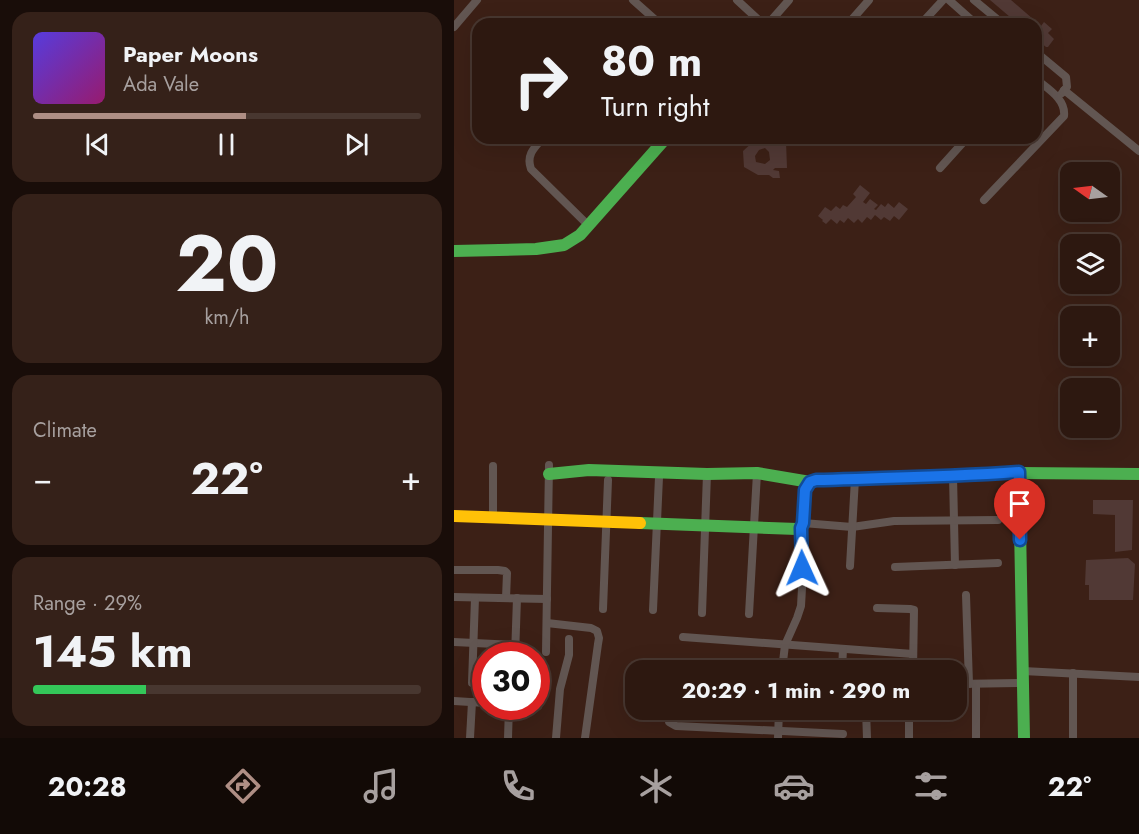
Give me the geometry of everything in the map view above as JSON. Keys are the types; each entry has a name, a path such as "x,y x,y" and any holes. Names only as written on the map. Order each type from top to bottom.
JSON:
{"street":[{"path":"454,27 477,0"},
{"path":"633,0 647,18"},
{"path":"737,0 756,18"},
{"path":"773,18 789,0"},
{"path":"853,18 869,0"},
{"path":"926,18 943,0"},
{"path":"949,0 969,18"},
{"path":"974,0 996,18"},
{"path":"1042,57 1066,77 1067,87 1058,98"},
{"path":"1042,84 1058,98 1065,108 1064,116 1042,139"},
{"path":"1064,90 1138,151"},
{"path":"538,144 529,156 531,169 589,226"},
{"path":"454,251 536,249 564,245 589,226 661,144"},
{"path":"940,168 962,144"},
{"path":"984,200 1037,144"},
{"path":"493,466 493,517"},
{"path":"546,642 549,469 707,474 757,473 810,482 1019,472 1138,474"},
{"path":"1019,472 1024,738"},
{"path":"749,614 757,473"},
{"path":"702,613 707,474"},
{"path":"953,476 955,565"},
{"path":"653,610 659,477"},
{"path":"850,566 855,479"},
{"path":"603,609 608,480"},
{"path":"783,660 785,645 801,606 802,525 805,490 810,482"},
{"path":"454,516 754,527 802,525 852,527 894,521 998,520"},
{"path":"895,567 998,563"},
{"path":"454,570 505,571 507,573 506,598"},
{"path":"966,594 976,738"},
{"path":"454,597 547,599"},
{"path":"473,642 475,598"},
{"path":"515,642 517,598"},
{"path":"877,608 914,610 913,660"},
{"path":"547,623 591,628 597,631 599,638 585,738"},
{"path":"683,637 913,654"},
{"path":"556,738 560,689 569,655 569,639"},
{"path":"454,642 472,643"},
{"path":"842,660 843,649"},
{"path":"1073,673 1073,738"},
{"path":"967,684 1073,673 1138,677"},
{"path":"454,701 472,702 470,738"},
{"path":"508,738 509,720"},
{"path":"669,720 676,726 778,734 843,734"},
{"path":"866,720 867,738"},
{"path":"908,720 909,738"}],"building":[{"path":"990,0 1011,0 1032,18 1010,17"},
{"path":"1044,22 1052,29 1048,33 1054,39 1046,47 1042,44"},
{"path":"751,144 786,144 787,168 773,170 779,171 780,178 758,175 744,167 743,151","holes":["765,148 769,152 770,160 765,164 756,162 755,156 759,150"]},
{"path":"860,185 870,193 863,202 866,204 870,199 878,205 874,209 876,210 881,204 885,207 888,203 894,208 899,202 908,209 899,220 894,216 890,221 884,217 881,220 875,215 871,220 867,217 862,223 858,219 854,223 848,218 844,223 840,220 837,224 831,219 826,224 822,221 818,216 825,207 831,211 836,206 840,209 843,205 847,207 856,197 853,194"},
{"path":"1093,500 1133,500 1132,550 1115,552 1115,515 1093,514"},
{"path":"1128,558 1135,564 1133,600 1089,600 1089,585 1085,585 1086,560"}],"traffic: fast":[{"path":"454,251 536,249 564,245 580,235 661,144"},
{"path":"549,474 589,470 707,474 757,473 810,482"},
{"path":"1019,473 1024,738"},
{"path":"640,523 797,529 801,528 803,523 805,492 807,487 816,480 1019,473 1139,474"}],"traffic: slow":[{"path":"454,516 640,523"}],"route":[{"path":"802,568 801,528 805,490 810,482 816,480 1019,472 1020,540"}]}
